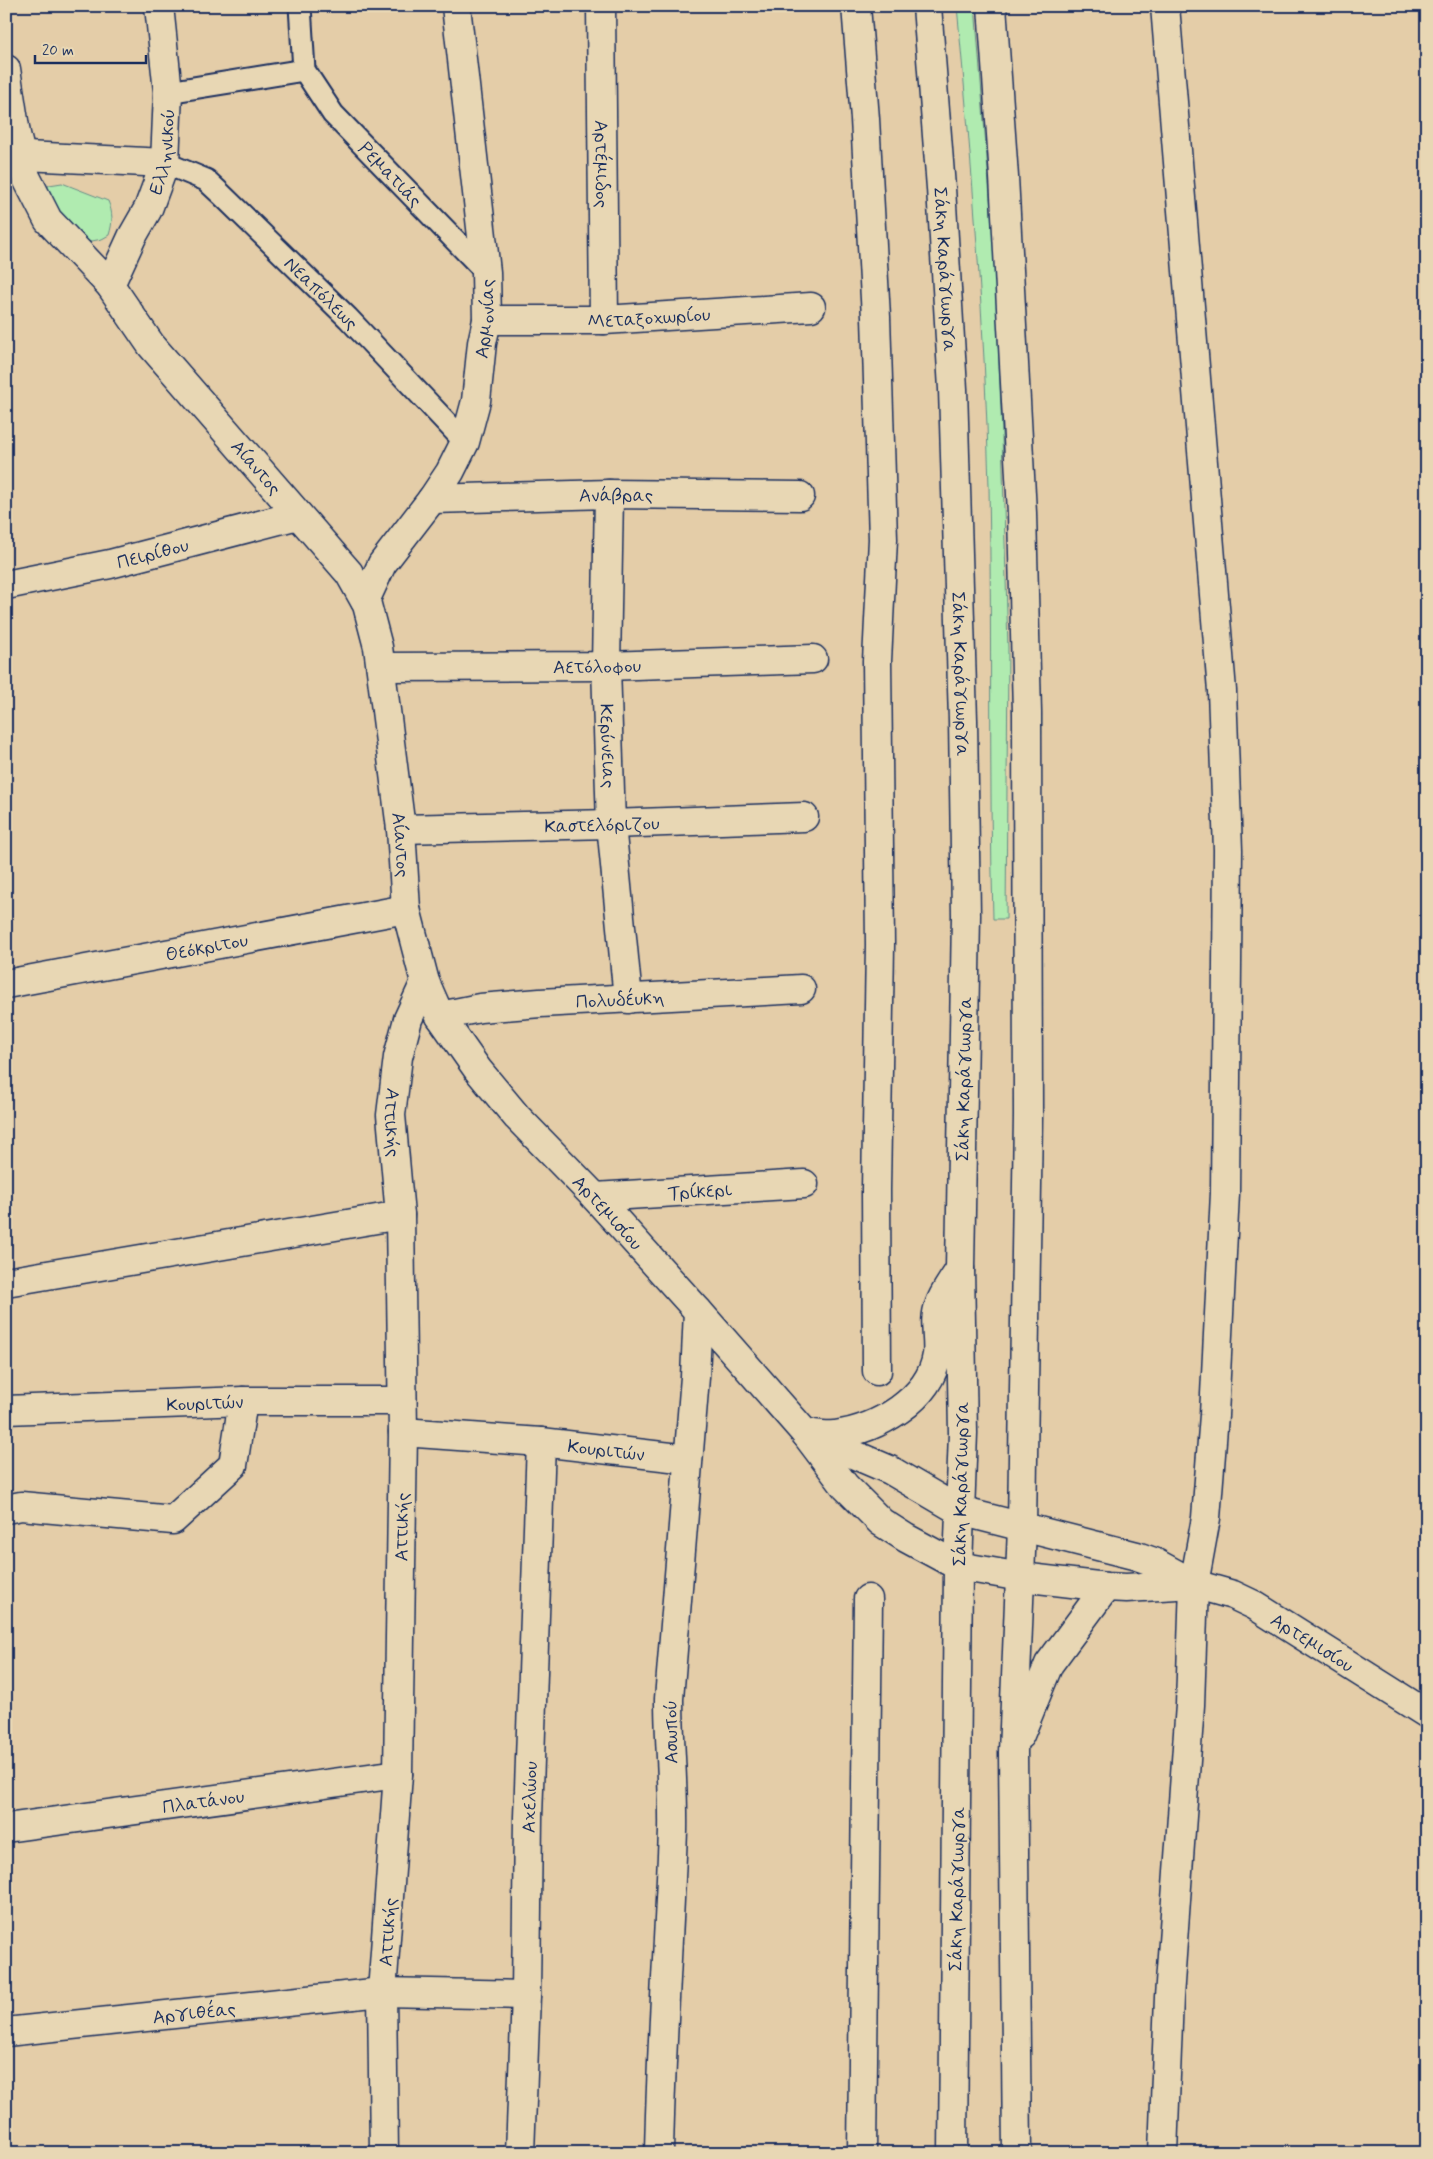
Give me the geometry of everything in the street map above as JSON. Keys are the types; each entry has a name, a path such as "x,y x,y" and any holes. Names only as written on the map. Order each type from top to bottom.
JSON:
{"street":[{"name":"Ελληνικού","path":"110,285 132,237 148,209 166,163 168,92 159,6"},
{"name":"Αρμονίας","path":"365,601 382,564 432,499 450,472 466,442 476,401 482,343 487,320 486,272 456,6"},
{"name":"Αρτέμιδος","path":"601,6 604,320"},
{"path":"856,6 865,119 876,316 883,539 877,661 880,945 876,1190 877,1371"},
{"name":"Σάκη Καράγιωργα","path":"927,6 941,188 953,389 964,729 966,915 960,1270 963,1433 958,1566 953,2153"},
{"path":"992,6 1021,484 1027,713 1028,1106 1021,1577 1013,1752 1017,2153"},
{"path":"1163,2153 1169,1996 1190,1706 1194,1584 1206,1518 1214,1415 1224,1212 1228,850 1222,691 1165,6"},
{"name":"Αίαντoς","path":"6,69 16,134 14,156 48,220 110,285 151,345 349,573 365,601 375,632 381,667 401,829 406,909"},
{"path":"14,156 166,163"},
{"name":"Μεταξοχωρίου","path":"487,320 604,320 811,308"},
{"name":"Ανάβρας","path":"432,499 609,494 800,496"},
{"name":"Κερύνειας","path":"609,494 606,666 611,824 628,999"},
{"name":"Πειρίθου","path":"6,585 110,564 298,515"},
{"name":"Αετόλοφου","path":"381,667 606,666 813,658"},
{"name":"Καστελόριζου","path":"401,829 804,817"},
{"path":"406,909 425,982"},
{"name":"Θεόκριτου","path":"6,984 406,909"},
{"name":"Αρτεμισίου","path":"425,982 440,1016 478,1070 517,1117 595,1197 698,1311 805,1433 845,1486 881,1522 920,1547 958,1566 1021,1577 1106,1587 1126,1588 1194,1584 1233,1595 1254,1605 1427,1714"},
{"name":"Αττικής","path":"384,2153 382,1992 398,1774 403,1432 400,1215 391,1115 400,1048 408,1020 425,982"},
{"name":"Πολυδέυκη","path":"440,1016 490,1008 801,989"},
{"name":"Τρίκερι","path":"595,1197 804,1184"},
{"path":"6,1282 400,1215"},
{"path":"805,1433 835,1435 869,1426 895,1413 922,1389 930,1378 937,1356 938,1307 960,1270"},
{"name":"Ασωπού","path":"659,2153 661,2055 673,1832 669,1699 698,1311"},
{"path":"6,1509 22,1506 173,1520 233,1465 243,1401"},
{"name":"Κουριτών","path":"6,1410 243,1401 402,1401"},
{"name":"Κουριτών","path":"403,1432 540,1442 688,1459"},
{"path":"805,1433 890,1470 960,1511 1137,1556 1154,1562 1194,1584"},
{"name":"Αχελώου","path":"520,2153 526,1995 528,1808 540,1442"},
{"path":"1013,1752 1049,1664 1106,1587"},
{"path":"862,2153 868,1599"},
{"name":"Πλατάνου","path":"6,1828 398,1774"},
{"name":"Αργιθέας","path":"6,2032 382,1992 526,1995"}],"lane":[{"name":"Ρεματιάς","path":"300,6 304,70 333,114 486,272"},
{"path":"168,92 304,70"},
{"name":"Νεαπόλεως","path":"166,163 206,180 348,318 466,442"}],"green space":[{"path":"957,6 975,6 995,262 1008,649 1006,919 993,919 990,541 987,427 977,247"},
{"path":"62,183 108,201 112,218 109,235 102,239 87,242 47,199 45,192 49,185"}]}
